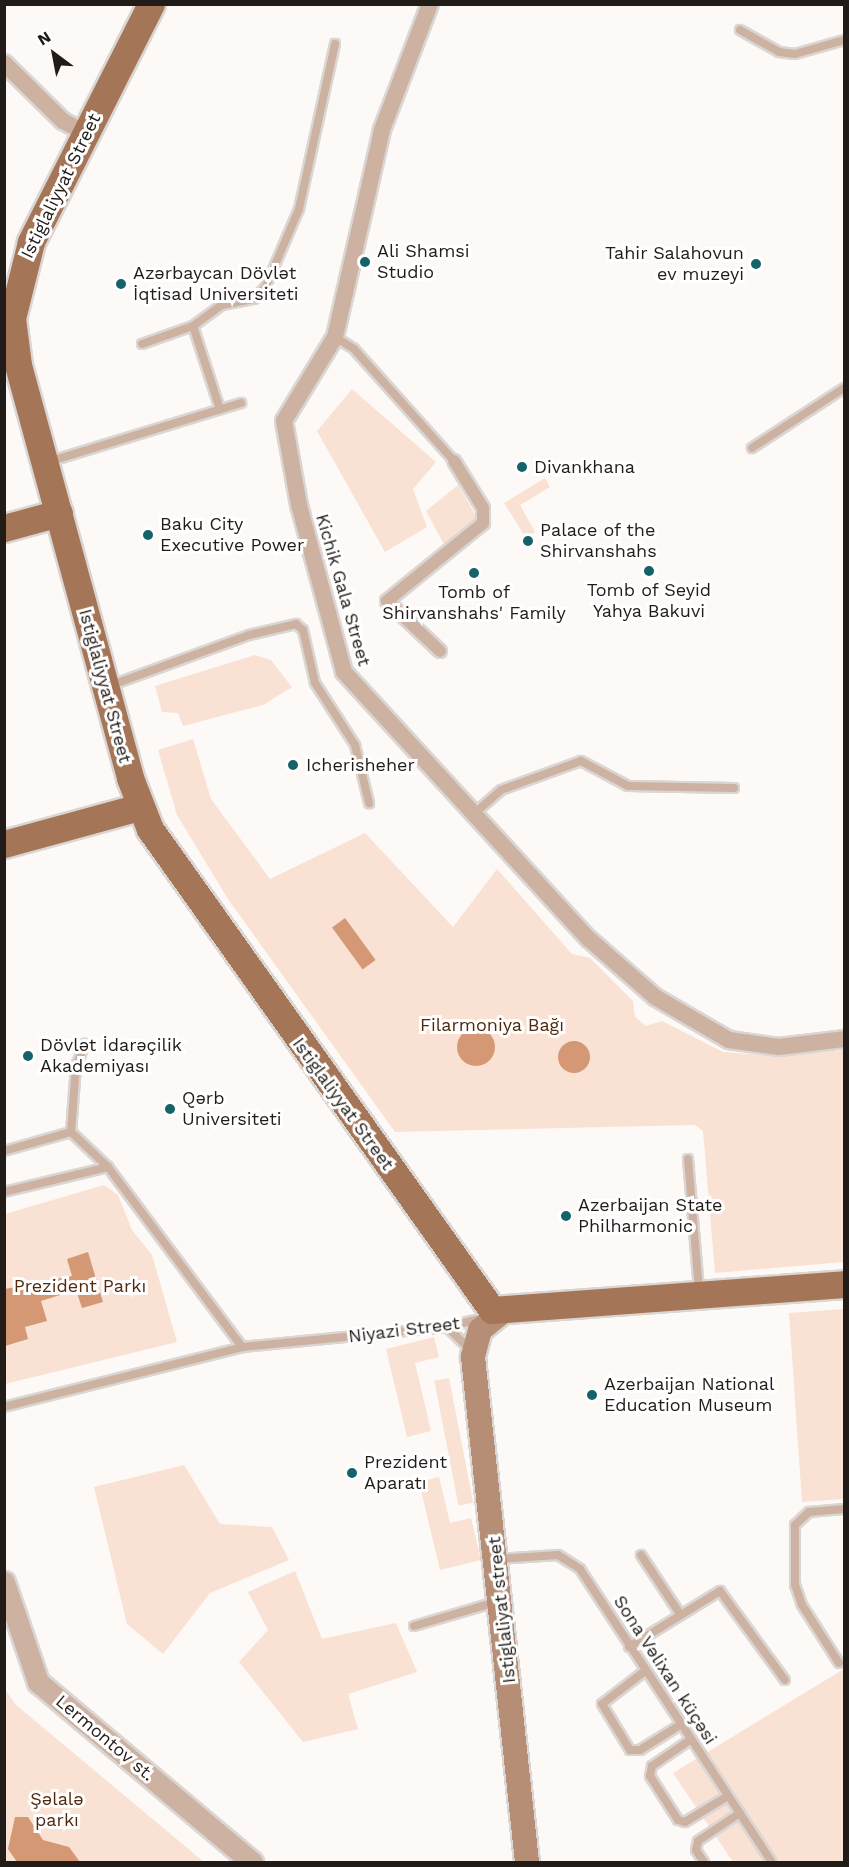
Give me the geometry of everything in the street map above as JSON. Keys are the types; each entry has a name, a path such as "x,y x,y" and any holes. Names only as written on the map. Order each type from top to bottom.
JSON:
{"main road":[{"name":"Istiglaliyyat Street","path":"151,4 31,242 9,300 11,366 45,463 139,807 174,867 274,1009 486,1304 501,1313"},
{"path":"4,528 59,513"},
{"path":"4,844 139,807"},
{"name":"Niyazi Street","path":"501,1313 844,1284"},
{"path":"473,1358 480,1330 501,1313"},
{"name":"Istiglaliyat street","path":"473,1358 502,1600 527,1863"}],"street":[{"name":"Kichik Gala Street","path":"430,4 382,130 335,337 284,421 299,505 339,658 352,686 476,812 609,960 706,1029 729,1040 778,1047 844,1039"},
{"path":"4,63 63,121 86,133"},
{"path":"440,651 387,601 483,523 483,508 454,461"},
{"name":"Lermontov st.","path":"4,1582 26,1659 38,1682 252,1863"}],"lane":[{"path":"740,30 779,52 795,54 844,40"},
{"path":"142,344 193,326 222,305 254,299 265,288 299,209 335,44"},
{"path":"193,326 220,409"},
{"path":"335,337 354,349 454,461"},
{"path":"752,448 844,388"},
{"path":"45,463 241,403"},
{"path":"106,687 283,624 296,624 303,630 315,683 355,746 369,803"},
{"path":"476,812 514,784 573,763 590,762 628,786 734,788"},
{"path":"71,1132 76,1066 85,1044"},
{"path":"4,1151 71,1132"},
{"path":"71,1132 108,1167 242,1347"},
{"path":"688,1159 700,1297"},
{"path":"4,1192 108,1167"},
{"name":"Niyazi Street","path":"4,1407 242,1347 447,1327 501,1313"},
{"path":"447,1327 459,1334 473,1358"},
{"path":"839,1663 801,1605 795,1585 795,1525 810,1512 844,1509"},
{"name":"Sona Vəlixan küçəsi","path":"497,1559 544,1554 570,1559 772,1863"},
{"path":"641,1555 680,1614"},
{"path":"630,1647 712,1592 727,1594 785,1680"},
{"path":"414,1626 502,1600"},
{"path":"645,1671 602,1704 630,1750 640,1750 680,1725"},
{"path":"690,1740 652,1766 650,1776 678,1820 685,1822 728,1796"},
{"path":"704,1863 696,1850 698,1840 740,1813"}],"green space":[{"path":"352,389 436,462 413,489 427,527 385,552 317,431"},
{"path":"545,478 550,487 520,505 535,532 526,538 504,503"},
{"path":"458,485 479,521 447,550 426,511"},
{"path":"255,655 271,660 292,687 263,705 183,726 178,713 162,712 155,686"},
{"name":"Filarmoniya Bağı","path":"193,739 211,799 270,879 365,833 453,927 497,869 572,954 590,958 633,1001 635,1017 646,1026 662,1021 723,1052 777,1056 844,1050 844,1262 715,1273 703,1131 695,1125 395,1132 228,899 177,815 158,750"},
{"name":"Prezident Parkı","path":"104,1185 118,1195 132,1230 152,1255 177,1342 5,1384 5,1214"},
{"path":"844,1309 844,1499 802,1502 789,1313"},
{"path":"434,1337 439,1357 415,1363 431,1431 407,1437 386,1349"},
{"path":"449,1378 473,1503 459,1506 434,1381"},
{"path":"184,1465 220,1524 272,1527 289,1560 210,1593 163,1654 127,1624 94,1487"},
{"path":"439,1477 450,1523 471,1518 481,1560 440,1570 419,1482"},
{"path":"295,1571 322,1639 396,1623 417,1672 348,1694 358,1729 303,1742 239,1662 268,1630 248,1592"},
{"path":"844,1669 844,1862 733,1862 673,1773"},
{"name":"Şəlalə parkı","path":"4,1688 16,1705 204,1862 5,1862"}],"shaded area":[{"path":"345,918 376,960 363,969 332,927"},
{"path":"476,1028 483,1029 489,1034 494,1040 494,1054 489,1060 483,1065 476,1066 469,1065 463,1060 458,1054 457,1047 458,1040 463,1034 469,1029"},
{"path":"574,1041 585,1046 590,1057 585,1068 574,1073 563,1068 558,1057 563,1046"},
{"path":"88,1252 103,1302 82,1308 76,1290 41,1301 47,1321 25,1327 28,1339 5,1346 5,1289 72,1276 67,1259"},
{"path":"15,1817 28,1817 43,1840 69,1847 80,1862 17,1862 8,1849"}],"place":[{"name":"Ali Shamsi Studio","path":"365,262"},
{"name":"Tahir Salahovun ev muzeyi","path":"756,264"},
{"name":"Azərbaycan Dövlət İqtisad Universiteti","path":"121,284"},
{"name":"Divankhana","path":"522,467"},
{"name":"Baku City Executive Power","path":"148,535"},
{"name":"Palace of the Shirvanshahs","path":"528,541"},
{"name":"Tomb of Seyid Yahya Bakuvi","path":"649,571"},
{"name":"Tomb of Shirvanshahs' Family","path":"474,573"},
{"name":"Icherisheher","path":"293,765"},
{"name":"Dövlət İdarəçilik Akademiyası","path":"28,1056"},
{"name":"Qərb Universiteti","path":"170,1109"},
{"name":"Azerbaijan State Philharmonic","path":"566,1216"},
{"name":"Azerbaijan National Education Museum","path":"592,1395"},
{"name":"Prezident Aparatı","path":"352,1473"}]}
